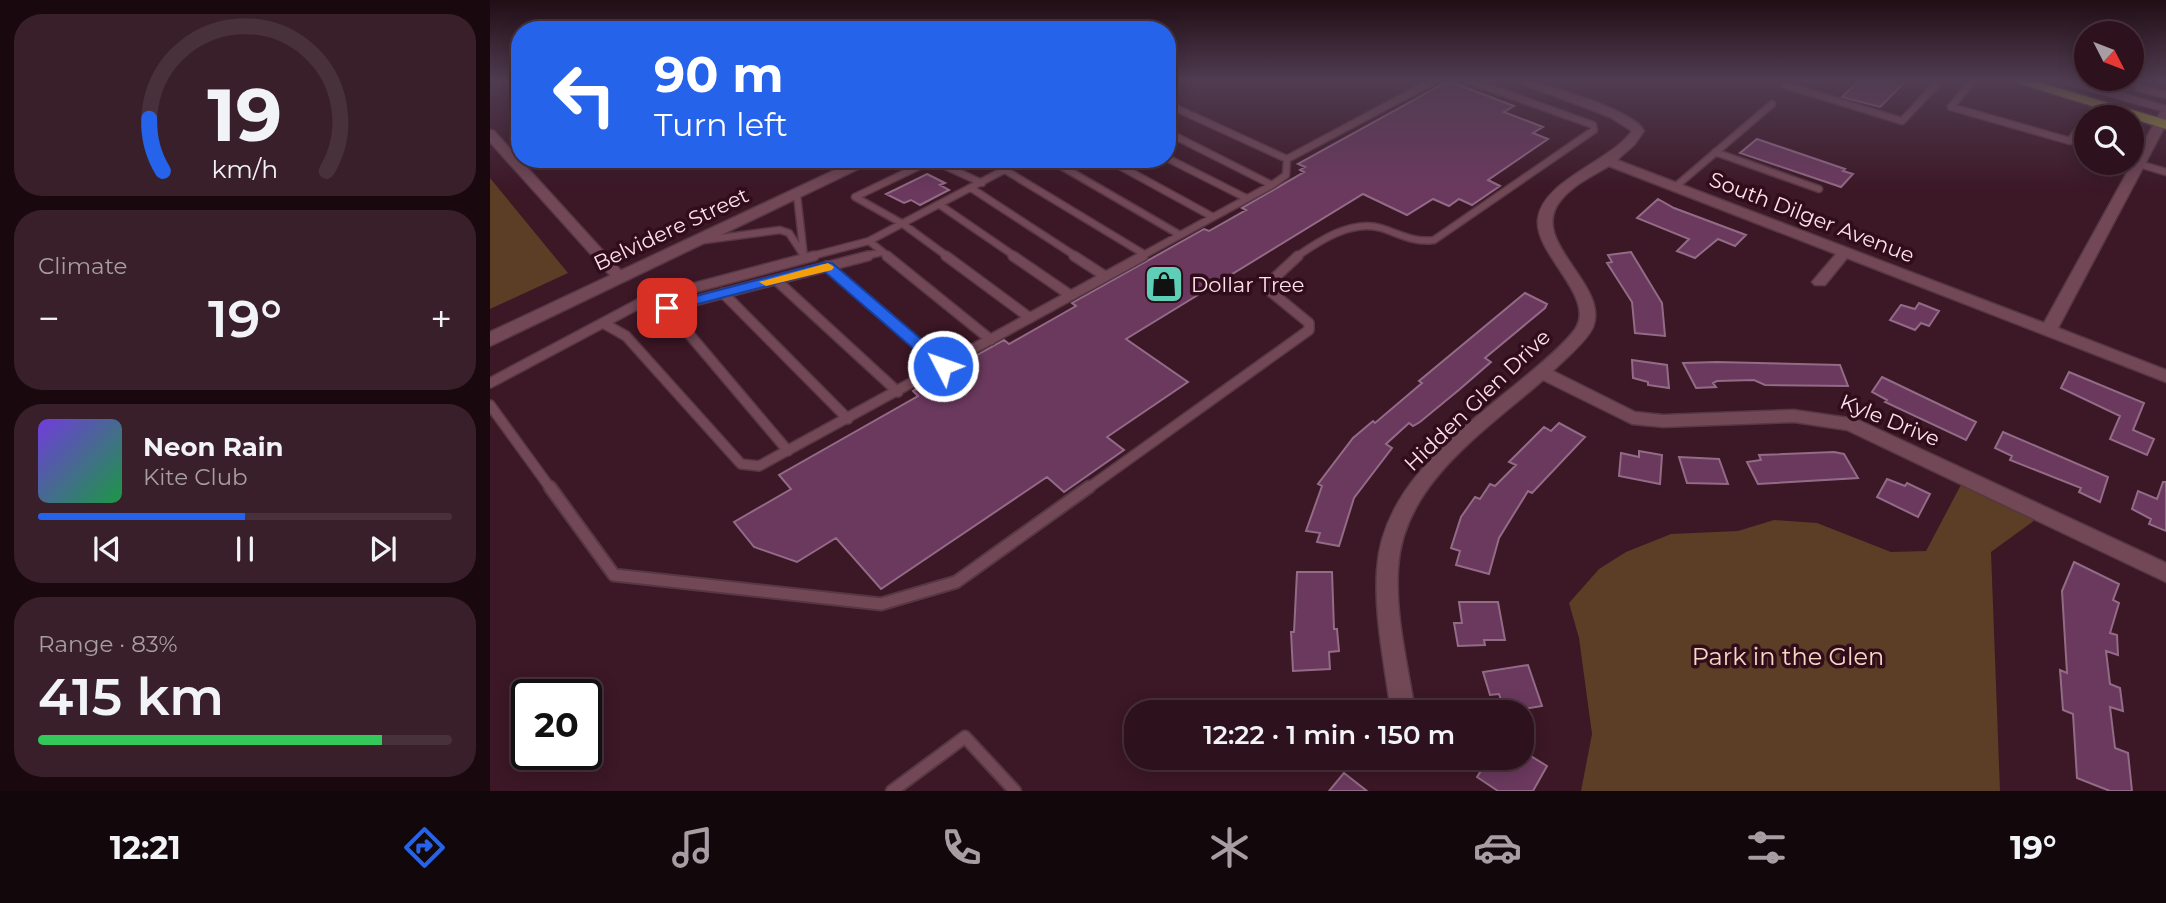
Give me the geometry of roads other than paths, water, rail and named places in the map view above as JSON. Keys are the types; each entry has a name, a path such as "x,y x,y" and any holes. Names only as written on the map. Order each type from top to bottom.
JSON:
{"main road":[{"name":"Belvidere Street","path":"490,340 852,168"}],"street":[{"path":"1606,160 1634,137 1636,126 1619,117"},
{"path":"2144,155 2165,118"},
{"path":"490,134 511,157"},
{"name":"South Dilger Avenue","path":"1606,160 2166,376"},
{"name":"Hidden Glen Drive","path":"1402,700 1387,579 1389,554 1400,518 1419,486 1437,465 1541,372 1585,327 1588,318 1586,306 1567,267 1550,243 1545,222 1547,210 1557,197 1606,160"},
{"path":"521,168 620,278"},
{"path":"2048,331 2133,175"},
{"path":"1820,282 1844,253"},
{"name":"Kyle Drive","path":"1541,372 1632,418 1663,421 1794,416 1850,424 2166,573"}],"lane":[{"path":"1195,117 1287,159"},
{"path":"1287,159 1366,117"},
{"path":"490,405 614,575 881,604 957,582 1309,330 1309,323 1271,292 1269,283 1280,269 1342,230 1356,225 1376,226 1417,242 1434,240 1594,130 1594,125 1571,117"},
{"path":"1675,187 1757,117"},
{"path":"1889,117 1902,121 1906,117"},
{"path":"1986,117 2070,141 2074,136"},
{"path":"1176,136 1272,184"},
{"path":"1715,152 1819,189"},
{"path":"603,323 626,335 741,464 759,466 898,392 1272,184 1286,175 1287,159"},
{"path":"1176,163 1246,198"},
{"path":"2144,165 2166,172"},
{"path":"915,168 855,197 903,224 1030,318"},
{"path":"949,168 982,183"},
{"path":"490,383 644,301 869,241 1009,168"},
{"path":"1065,168 1180,235"},
{"path":"1123,168 1213,217"},
{"path":"1005,170 1144,254"},
{"path":"971,188 1105,276"},
{"path":"797,195 795,207 808,248 804,257"},
{"path":"940,205 1070,295"},
{"path":"700,240 780,230 789,233 804,257"},
{"path":"869,241 991,340"},
{"path":"788,451 667,308 882,251"},
{"path":"827,266 943,366"},
{"path":"776,279 898,392"},
{"path":"690,289 693,301"},
{"path":"723,293 848,419"},
{"path":"892,791 965,737 1010,790"}],"place":[{"name":"Dollar Tree","path":"1164,284"}],"park label":[{"name":"Park in the Glen","path":"1788,656"}]}
